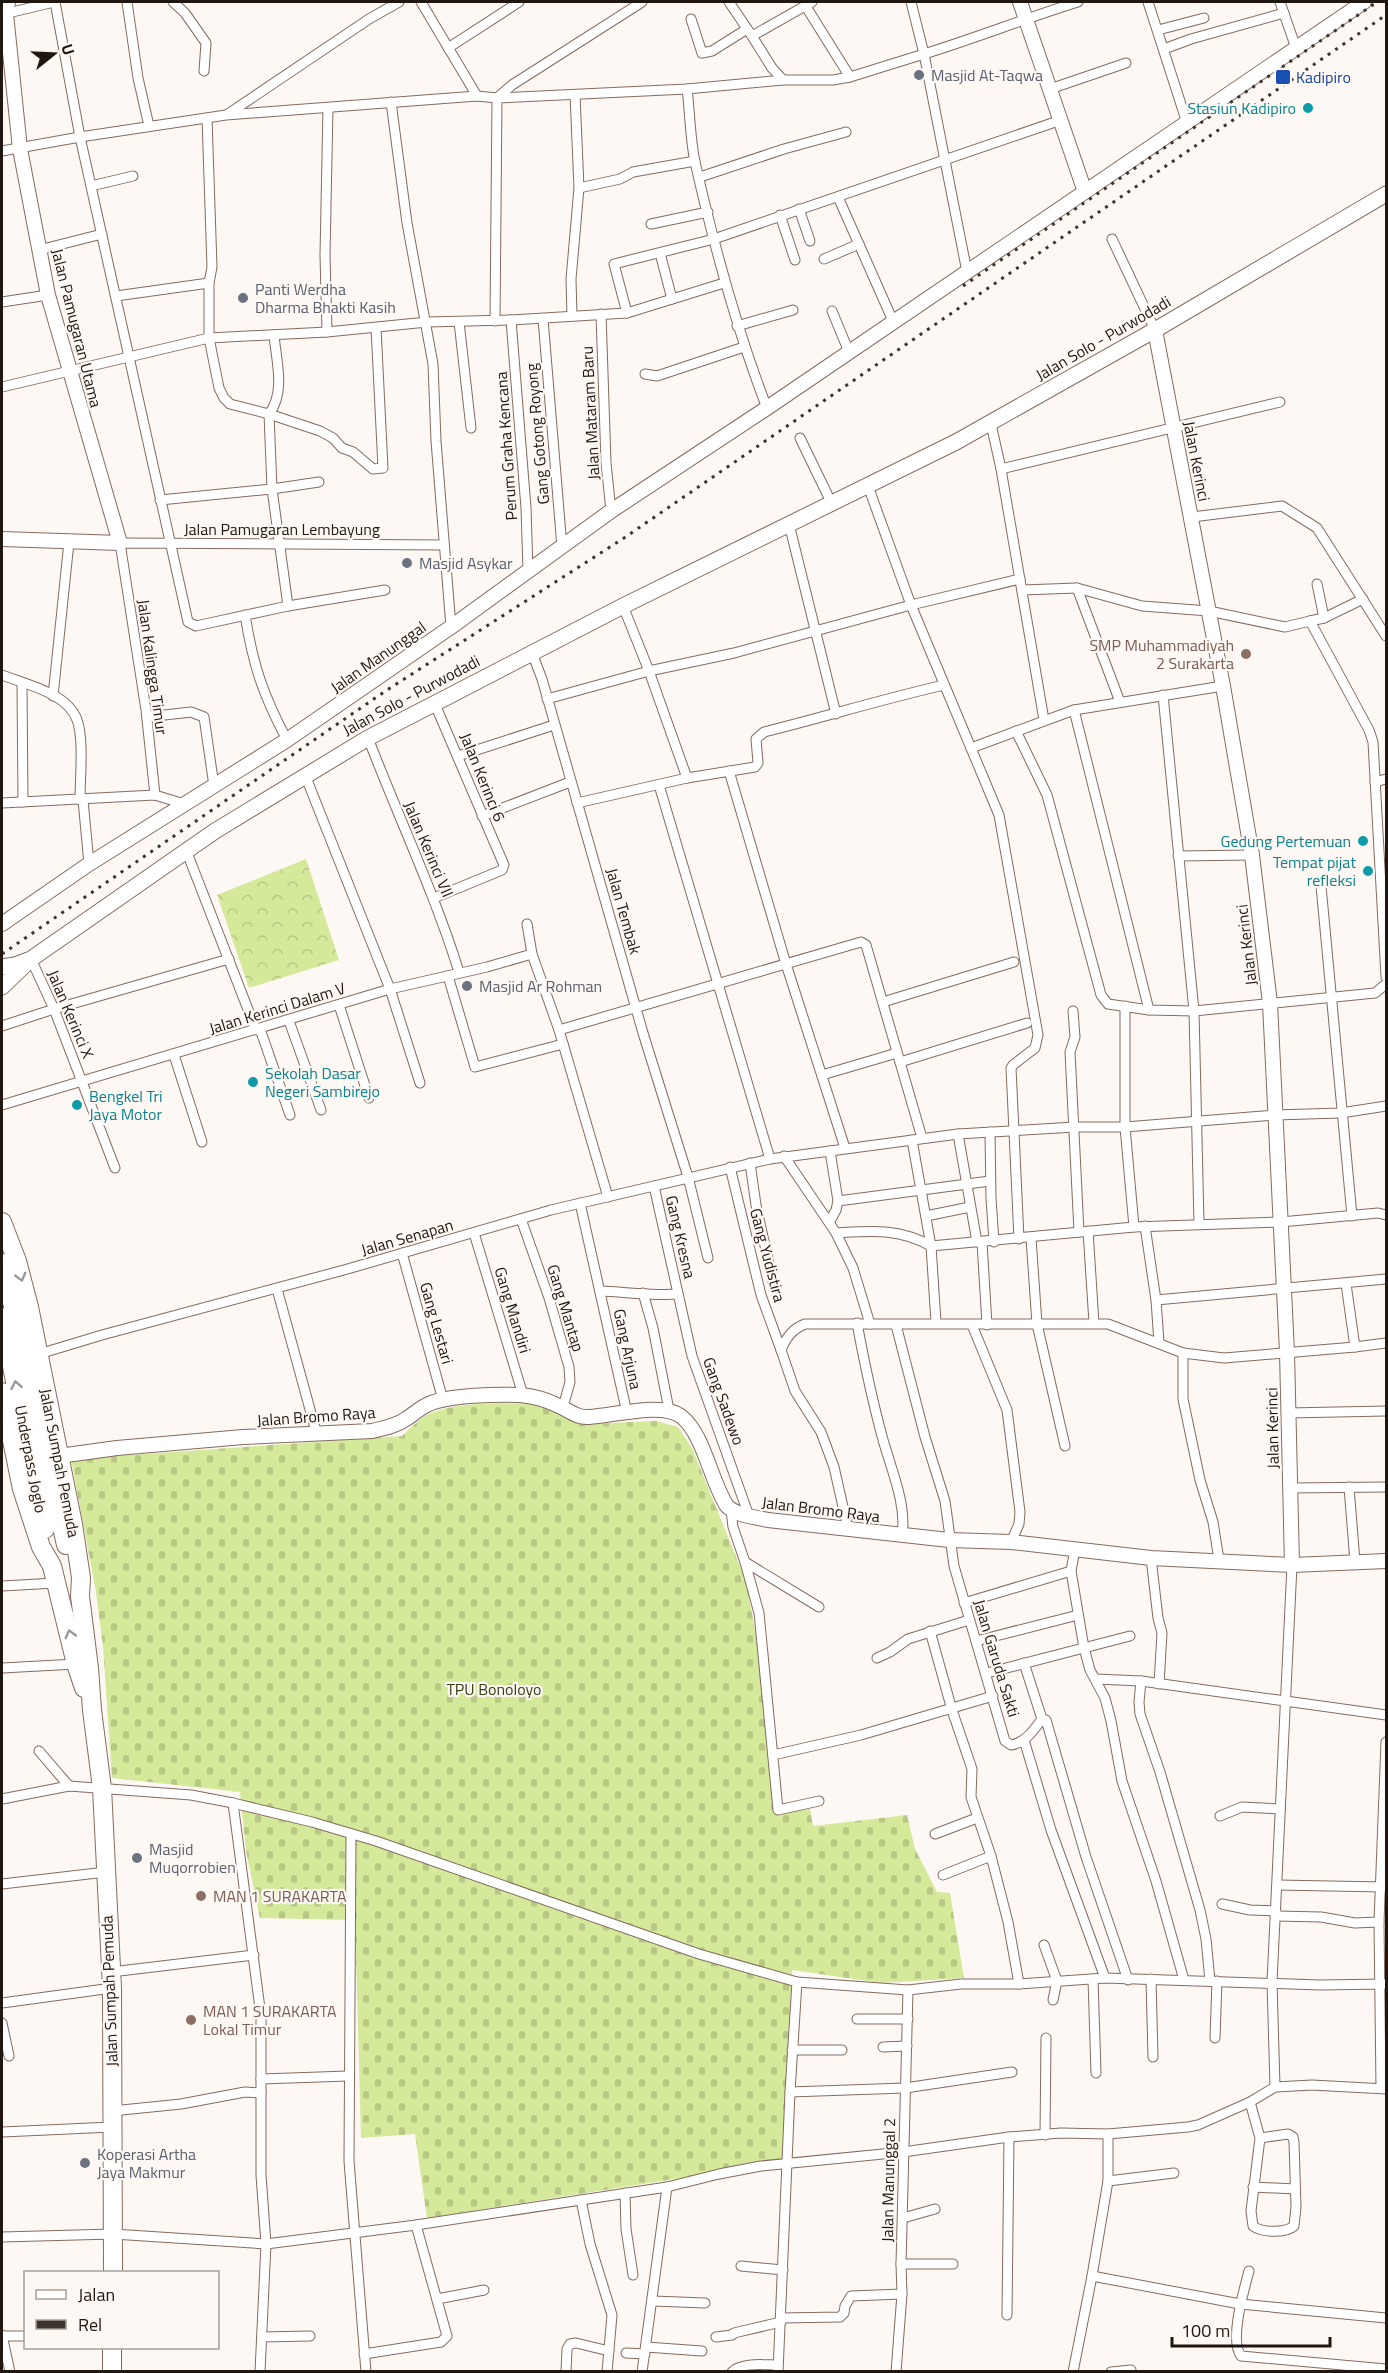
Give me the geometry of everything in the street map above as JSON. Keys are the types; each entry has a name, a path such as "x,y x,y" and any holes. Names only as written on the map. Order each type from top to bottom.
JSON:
{"highway":[{"name":"Jalan Sumpah Pemuda","path":"2,1221 17,1261 39,1354 73,1524 81,1578 80,1596 102,1788 111,1980 112,2271"},
{"name":"Underpass Joglo","path":"2,1263 18,1326 57,1512 80,1596"},
{"name":"Underpass Joglo","path":"2,1317 54,1575"},
{"name":"Jalan Sumpah Pemuda","path":"2,1392 5,1423 22,1489 34,1528 54,1575 76,1664 92,1710"},
{"path":"112,2349 112,2372"}],"main road":[{"name":"Jalan Solo - Purwodadi","path":"2,967 15,965 31,958 186,850 304,775 368,738 623,606 991,424 1386,194"},
{"name":"Jalan Solo - Purwodadi","path":"2,987 31,958"}],"street":[{"path":"5,10 54,2 80,137 188,622 191,626 196,626 288,606 385,590"},
{"path":"127,2 138,78 149,126"},
{"path":"173,2 185,13 206,44 204,70"},
{"path":"226,115 369,19 399,2"},
{"path":"422,2 477,96"},
{"path":"448,48 519,2"},
{"path":"495,321 497,98 512,85 642,2"},
{"path":"729,2 772,68 783,80"},
{"path":"911,2 924,54 967,272"},
{"path":"1020,2 1085,192"},
{"path":"2,151 226,115 477,96 497,98 687,88 783,80 808,82 850,77 967,41 1026,18 1078,2"},
{"path":"1148,2 1187,123"},
{"path":"1280,2 1296,48"},
{"name":"Jalan Manunggal","path":"2,924 89,864 287,740 451,627 611,511 767,408 1364,2"},
{"path":"691,19 703,56 808,4 850,77"},
{"name":"Jalan Pamugaran Utama","path":"5,10 20,149 48,295 68,371 120,543"},
{"path":"1164,49 1191,39 1284,13"},
{"path":"1158,30 1204,18"},
{"path":"1050,88 1126,63"},
{"path":"687,88 695,160 724,283 744,347 767,408"},
{"path":"572,316 571,279 579,188 575,94"},
{"path":"391,102 407,223 433,364 451,627"},
{"path":"327,332 324,255 328,108"},
{"path":"207,118 212,267 209,283 208,338 224,398 230,404 241,408 269,414 320,431 373,469 383,468 376,328"},
{"path":"627,313 614,264 714,239 944,158 1061,120"},
{"path":"700,177 784,149 846,132"},
{"path":"579,188 620,179 633,171 695,160"},
{"path":"91,186 133,176"},
{"path":"838,197 893,321"},
{"path":"799,209 810,241"},
{"path":"651,224 708,212"},
{"path":"780,215 795,260"},
{"path":"39,250 102,234"},
{"path":"1112,238 1155,330"},
{"path":"824,259 859,244"},
{"path":"660,253 672,299"},
{"path":"116,296 209,283"},
{"path":"2,387 208,338 327,332 427,322 543,319 627,313 724,283"},
{"path":"2,302 48,295"},
{"path":"737,326 793,310"},
{"path":"832,311 849,352"},
{"name":"Jalan Mataram Baru","path":"601,314 606,463 611,511"},
{"name":"Gang Gotong Royong","path":"543,319 562,547"},
{"name":"Perum Graha Kencana","path":"511,320 526,508 528,570"},
{"path":"459,322 471,428"},
{"name":"Jalan Kerinci","path":"1155,330 1192,517 1252,855 1270,1003 1287,1352 1292,1565"},
{"path":"274,334 279,393 277,404 269,414 272,489 288,606"},
{"path":"645,374 657,375 744,347"},
{"path":"1001,469 1280,402"},
{"path":"991,424 1001,469 1044,720"},
{"path":"800,438 832,504"},
{"path":"160,500 319,482"},
{"path":"868,486 911,605 999,815 1038,1035 1035,1048 1011,1068 1019,1239"},
{"path":"1192,517 1281,506 1287,508 1317,528 1386,636"},
{"path":"789,524 836,714"},
{"path":"2,539 120,543"},
{"path":"53,696 69,542"},
{"name":"Jalan Pamugaran Lembayung","path":"120,543 444,545"},
{"name":"Jalan Kalingga Timur","path":"120,543 147,717 155,795"},
{"path":"547,699 649,671 734,652 1020,579"},
{"path":"1317,584 1324,618"},
{"path":"1022,590 1077,588 1142,606 1209,611 1285,627 1324,618 1363,599"},
{"path":"1077,588 1120,702"},
{"path":"623,606 687,778"},
{"path":"244,615 261,688 287,740"},
{"path":"1310,621 1369,730 1376,764 1375,782 1386,977"},
{"name":"Jalan Tembak","path":"532,653 688,1177 708,1258"},
{"path":"2,675 53,696 70,709 78,723 82,800 89,864"},
{"path":"22,684 23,802"},
{"path":"577,803 687,778 758,766 756,739 760,734 868,703 944,685"},
{"path":"971,748 1074,710 1223,686"},
{"path":"1162,695 1194,1011 1199,1223"},
{"name":"Jalan Kerinci 6","path":"434,702 504,865 502,870 434,898"},
{"path":"1074,710 1149,1010"},
{"path":"147,717 191,712 204,717 214,786"},
{"path":"458,756 554,725"},
{"path":"1016,731 1047,795 1104,1001 1108,1004 1149,1010 1194,1011 1375,993 1386,984"},
{"name":"Jalan Kerinci VII","path":"368,738 434,898 459,972"},
{"path":"729,771 786,964 845,1148"},
{"path":"304,775 390,989 420,1083"},
{"path":"1375,782 1386,779"},
{"path":"482,816 570,782"},
{"path":"659,785 770,1159"},
{"path":"2,803 155,795 184,804"},
{"path":"186,850 290,1115"},
{"path":"1178,856 1252,855"},
{"path":"1321,886 1352,1216"},
{"path":"527,924 532,954 559,1030 608,1197"},
{"path":"559,1030 861,942 866,945 899,1057 917,1139 931,1246 936,1322"},
{"name":"Jalan Kerinci Dalam V","path":"2,1106 390,989 487,967 532,954"},
{"name":"Jalan Kerinci X","path":"31,958 54,1009 115,1168"},
{"path":"2,1026 229,959"},
{"path":"883,1002 1014,962"},
{"path":"448,976 475,1068 563,1044"},
{"path":"339,1005 369,1098"},
{"path":"1125,1006 1125,1127 1134,1227"},
{"path":"1073,1011 1075,1037 1070,1052 1075,1127 1094,1323"},
{"path":"288,1021 321,1110"},
{"path":"822,1075 1027,1023"},
{"path":"174,1055 202,1142"},
{"name":"Jalan Senapan","path":"39,1354 580,1203 784,1156 958,1134 1075,1127 1125,1127 1274,1115 1341,1113 1386,1106"},
{"path":"990,1132 994,1242"},
{"path":"958,1134 970,1207 980,1242 987,1325"},
{"path":"830,1151 838,1201 830,1221"},
{"path":"784,1156 830,1221 853,1268 870,1324"},
{"path":"750,1163 756,1205 773,1282"},
{"name":"Gang Yudistira","path":"730,1167 760,1295 795,1392 821,1432 834,1467 848,1529"},
{"path":"838,1201 967,1186 990,1181"},
{"name":"Gang Kresna","path":"654,1186 678,1294"},
{"name":"Gang Arjuna","path":"580,1203 627,1413"},
{"path":"926,1216 970,1207"},
{"path":"836,1233 883,1231 921,1239 931,1246 994,1242 1134,1227 1281,1222 1378,1213 1386,1215"},
{"name":"Gang Mantap","path":"521,1219 549,1298 569,1367 570,1382 563,1407"},
{"path":"1145,1227 1160,1343"},
{"name":"Gang Mandiri","path":"474,1233 523,1395"},
{"path":"1031,1238 1037,1324 1065,1446"},
{"name":"Gang Lestari","path":"402,1253 443,1400"},
{"path":"1156,1300 1386,1279"},
{"path":"1346,1284 1355,1347"},
{"path":"277,1289 317,1435"},
{"path":"600,1292 643,1293 656,1296 678,1294"},
{"path":"643,1293 653,1328 669,1410 681,1416 694,1430 723,1500 731,1510 733,1527 759,1613 778,1810 819,1801"},
{"name":"Gang Sadewo","path":"678,1294 692,1356 749,1516"},
{"path":"781,1350 786,1338 805,1324 856,1323 896,1325 936,1322 972,1325 1108,1324 1183,1353 1224,1358 1355,1347 1386,1342"},
{"path":"856,1323 873,1401 894,1478 902,1515 902,1535"},
{"name":"Jalan Garuda Sakti","path":"896,1325 925,1437 945,1501 949,1540 964,1603 1007,1743 1015,1744 1024,1740 1041,1720"},
{"path":"972,1325 1007,1410 1020,1512 1019,1524 1011,1542"},
{"path":"1183,1353 1183,1399 1200,1480 1214,1522 1219,1560"},
{"name":"Jalan Bromo Raya","path":"59,1456 117,1448 220,1439 317,1435 389,1427 429,1404 443,1400 495,1395 523,1395 548,1401 578,1416 585,1417 669,1410"},
{"path":"1288,1413 1386,1411"},
{"path":"1349,1487 1355,1562"},
{"path":"1290,1488 1386,1487"},
{"name":"Jalan Bromo Raya","path":"731,1510 749,1516 848,1529 949,1540 1011,1542 1151,1558 1292,1565 1386,1561"},
{"path":"1075,1549 1071,1571 1084,1648 1090,1670 1096,1679 1111,1721 1122,1781 1156,1881 1184,1980"},
{"path":"1151,1558 1162,1633 1159,1684"},
{"path":"745,1562 819,1606"},
{"path":"1275,2087 1272,1982 1292,1565"},
{"path":"964,1603 1071,1571"},
{"path":"2,1586 54,1575"},
{"path":"976,1641 1078,1614"},
{"path":"877,1658 908,1639 969,1620"},
{"path":"930,1631 952,1710 972,1769 971,1797 991,1856 1008,1922 1019,1984"},
{"path":"987,1673 1130,1636"},
{"path":"1024,1663 1041,1720 1046,1720 1048,1724 1086,1857 1128,1980"},
{"path":"2,1668 76,1664"},
{"path":"1096,1679 1141,1681 1386,1715"},
{"path":"1141,1681 1140,1714 1160,1772 1200,1910 1213,1981 1215,2038"},
{"path":"773,1755 861,1735 952,1710 993,1696"},
{"path":"1024,1740 1052,1830 1106,1978"},
{"path":"2,2237 113,2234 266,2244 416,2225 667,2187 719,2174 787,2163 1009,2137 1108,2134 1194,2126 1250,2102 1275,2087 1312,2085 1384,2089 1383,1984 1379,1922 1383,1887 1386,1742"},
{"path":"39,1751 69,1786"},
{"path":"2,1798 69,1786 191,1795 233,1803 351,1834 699,1954 797,1982 908,1990 961,1984 1019,1984 1106,1978 1383,1984"},
{"path":"233,1803 261,2016 261,2175 266,2244 260,2372"},
{"path":"1220,1816 1242,1807 1280,1809"},
{"path":"935,1833 977,1818"},
{"path":"351,1834 349,2161 366,2372"},
{"path":"943,1875 991,1856"},
{"path":"2,1884 106,1872"},
{"path":"1277,1885 1383,1887"},
{"path":"1222,1904 1250,1910 1322,1917 1355,1923 1379,1922"},
{"path":"1044,1945 1057,1981 1053,2000"},
{"path":"2,2003 111,1980 254,1955"},
{"path":"1093,1979 1096,2073"},
{"path":"1151,1979 1153,2057"},
{"path":"732,2372 736,2367 778,2368 797,1982"},
{"name":"Jalan Manunggal 2","path":"896,2372 902,2294 903,2151 908,1990"},
{"path":"857,2019 908,2019"},
{"path":"2,2023 9,2056"},
{"path":"1045,2135 1046,2038"},
{"path":"883,2047 907,2046"},
{"path":"792,2050 842,2050"},
{"path":"790,2091 905,2088 1012,2072"},
{"path":"261,2079 348,2076"},
{"path":"2,2132 112,2119 245,2092 261,2093"},
{"path":"1250,2102 1260,2138 1251,2220 1253,2226 1259,2230 1292,2229 1296,2207 1293,2137 1282,2135 1260,2138"},
{"path":"1073,2372 1108,2181 1108,2134"},
{"path":"1007,2315 1009,2137"},
{"path":"1108,2181 1174,2173"},
{"path":"642,2372 667,2187"},
{"path":"1253,2187 1295,2189"},
{"path":"625,2193 626,2229 633,2275"},
{"path":"581,2200 590,2244 609,2304 612,2324 607,2372"},
{"path":"903,2217 935,2210"},
{"path":"364,2354 445,2340 447,2336 416,2225"},
{"path":"901,2264 953,2264"},
{"path":"741,2266 783,2270"},
{"path":"1249,2271 1240,2304 1236,2345 1240,2356 1386,2369"},
{"path":"1092,2276 1240,2304 1386,2318"},
{"path":"437,2299 484,2290"},
{"path":"716,2337 732,2336 734,2333 781,2320 840,2317 851,2296 902,2294"},
{"path":"653,2301 705,2303"},
{"path":"10,2372 2,2335 24,2336"},
{"path":"262,2337 310,2336"},
{"path":"566,2372 567,2349 570,2344 576,2343 609,2352"},
{"path":"626,2353 702,2351"},
{"path":"1111,2372 1131,2370"}],"green space":[{"path":"306,859 339,960 249,988 217,895"},
{"name":"TPU Bonoloyo","path":"539,1403 558,1408 577,1423 656,1421 678,1427 692,1448 746,1581 767,1694 773,1814 810,1809 813,1826 907,1815 915,1849 937,1892 950,1893 964,1978 881,1983 792,1970 782,2160 427,2218 415,2134 361,2138 355,1920 260,1918 246,1851 240,1792 112,1778 103,1647 96,1592 71,1459 402,1436 417,1422 439,1410 467,1405"}],"railway":[{"path":"963,286 1377,2"},
{"path":"2,954 387,690 624,538 1386,15"}],"place":[{"name":"Masjid At-Taqwa","path":"919,75"},
{"name":"Kadipiro","path":"1283,77"},
{"name":"Stasiun Kadipiro","path":"1308,108"},
{"name":"Panti Werdha Dharma Bhakti Kasih","path":"243,298"},
{"name":"Masjid Asykar","path":"407,563"},
{"name":"SMP Muhammadiyah 2 Surakarta","path":"1246,654"},
{"name":"Gedung Pertemuan","path":"1363,841"},
{"name":"Tempat pijat refleksi","path":"1368,871"},
{"name":"Masjid Ar Rohman","path":"467,986"},
{"name":"Sekolah Dasar Negeri Sambirejo","path":"253,1082"},
{"name":"Bengkel Tri Jaya Motor","path":"77,1105"},
{"name":"Masjid Muqorrobien","path":"137,1858"},
{"name":"MAN 1 SURAKARTA","path":"201,1896"},
{"name":"MAN 1 SURAKARTA Lokal Timur","path":"191,2020"},
{"name":"Koperasi Artha Jaya Makmur","path":"85,2163"}]}
